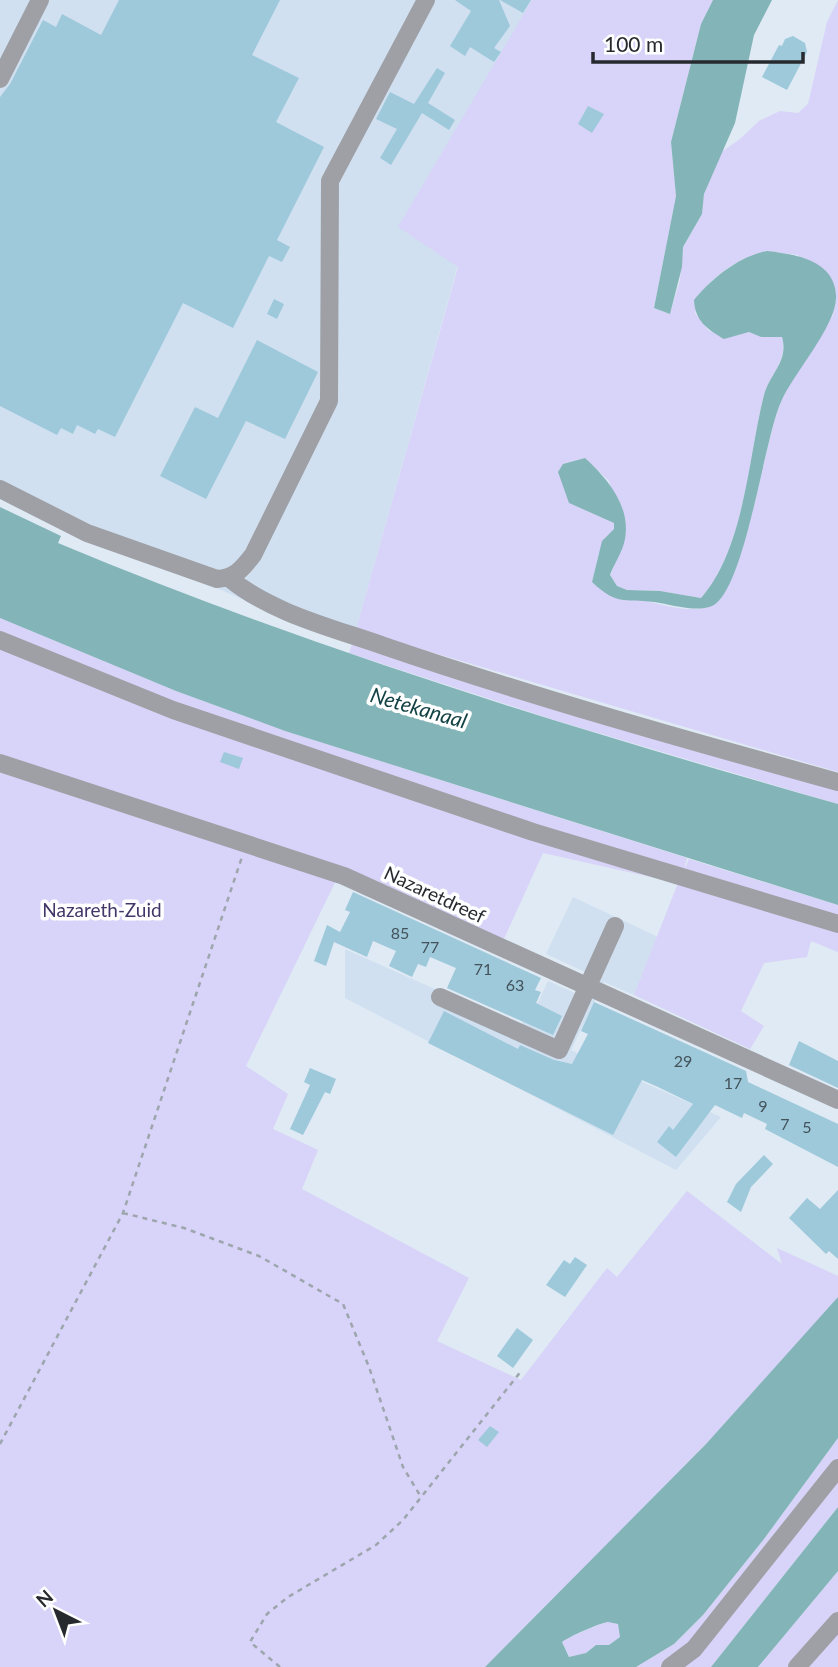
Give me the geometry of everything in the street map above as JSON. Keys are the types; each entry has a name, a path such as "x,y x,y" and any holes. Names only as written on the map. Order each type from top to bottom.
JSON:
{"street":[{"path":"0,79 40,0"},
{"path":"0,489 87,533 217,579 229,578 241,571 253,555 329,401 330,181 426,0"},
{"path":"229,578 246,592 288,611 443,666 838,782"},
{"path":"0,640 211,723 533,832 838,924"},
{"name":"Nazaretdreef","path":"0,763 344,876 838,1100"},
{"path":"440,997 559,1050 615,926"},
{"path":"670,1667 694,1648 838,1468"},
{"path":"797,1667 838,1621"}],"path":[{"path":"0,1444 123,1213 247,844"},
{"path":"123,1213 184,1228 259,1256 343,1304 369,1367 403,1467 421,1497"},
{"path":"280,1667 250,1642 267,1614 288,1597 376,1545 403,1520 522,1370"}],"shaded area":[{"path":"0,0 532,0 353,641 258,606 0,494"},
{"path":"573,897 658,937 634,995 604,982 571,1050 721,1117 676,1170 345,998 345,949 520,1027 532,1001 538,1003 548,981 577,994 587,973 546,954"}],"green space":[{"path":"532,0 713,0 701,24 671,142 676,196 654,308 670,314 680,280 683,247 702,214 704,194 720,153 759,121 780,111 798,113 808,104 827,22 838,0 838,772 356,630 458,267 398,227","holes":["767,251 798,255 833,315 781,402 743,545 734,574 723,595 711,606 684,609 652,602 592,582 599,553 614,529 614,523 569,503 563,464 585,458 609,481 625,539 610,576 617,586 627,590 660,591 701,598 716,577 736,528 764,395 781,361 783,346 782,337 761,337 749,332 724,338 708,330 695,313 703,290 733,265"]},
{"name":"Nazareth-Zuid","path":"0,618 176,691 285,731 687,858 684,870 689,859 838,905 838,952 811,941 807,957 764,963 741,1011 764,1026 750,1049 634,995 678,883 543,853 503,941 342,868 246,1066 288,1094 273,1129 318,1150 302,1189 469,1278 437,1341 521,1380 607,1268 617,1277 687,1191 782,1264 777,1248 838,1276 838,1297 822,1316 706,1444 485,1667 0,1667"},
{"path":"353,641 563,711 838,790 838,804 561,722 349,653"},
{"path":"838,1438 838,1507 711,1667 636,1667 674,1644 703,1615 764,1539"},
{"path":"838,1571 838,1667 758,1667"},
{"path":"608,1622 618,1624 621,1637 609,1645 596,1645 586,1653 570,1658 562,1642"}],"water":[{"path":"713,0 772,0 754,35 735,123 704,194 702,214 683,247 682,267 670,314 654,308 676,196 671,142 701,24"},
{"path":"767,251 800,257 820,266 834,283 835,307 823,334 781,402 744,545 734,573 724,594 712,606 706,608 624,600 609,595 592,582 602,541 614,529 614,523 569,503 558,472 563,464 585,458 616,494 626,527 624,544 610,575 617,586 627,590 660,591 701,598 716,577 736,528 764,395 781,360 783,345 782,337 761,337 749,332 724,339 699,319 694,300 726,269"},
{"name":"Netekanaal","path":"0,507 61,536 58,543 249,618 542,716 838,804 838,905 285,731 176,691 0,618"},
{"path":"838,1297 838,1438 764,1539 703,1615 674,1644 636,1667 485,1667 706,1444","holes":["604,1623 618,1624 620,1637 609,1645 596,1645 586,1653 569,1657 562,1642"]},
{"path":"838,1507 838,1571 758,1667 711,1667"}],"building":[{"path":"119,0 280,0 252,55 299,78 276,122 324,147 277,240 290,247 282,262 269,256 233,328 183,303 115,437 98,429 95,434 77,425 73,434 61,428 57,435 0,406 0,97 10,84 43,20 56,27 62,14 101,35"},
{"path":"455,0 499,0 510,26 494,48 501,52 494,62 470,47 465,56 450,46 471,11"},
{"path":"500,0 531,0 523,13"},
{"path":"793,36 805,43 807,52 787,90 762,77 779,45 782,46 785,39"},
{"path":"437,68 445,73 428,103 455,120 449,130 422,113 391,165 380,158 397,129 376,119 390,92 414,104"},
{"path":"588,106 604,114 592,133 578,124"},
{"path":"274,299 284,304 277,319 267,314"},
{"path":"257,340 318,372 285,439 246,421 206,499 160,476 195,407 218,418"},
{"path":"224,752 243,758 239,769 220,762"},
{"path":"353,892 541,978 535,990 541,992 536,1003 562,1016 553,1035 447,988 456,968 430,957 426,967 418,964 412,977 389,966 396,951 373,941 367,957 334,942 326,966 314,961 327,925 340,932 350,912 345,910"},
{"path":"594,1002 746,1071 748,1082 838,1124 838,1167 765,1129 767,1124 744,1113 742,1118 715,1105 676,1157 657,1142 669,1126 673,1130 693,1104 658,1087 642,1080 613,1135 428,1043 444,1011 518,1049 520,1045 554,1060 572,1064 588,1034 581,1031"},
{"path":"799,1041 838,1061 838,1088 789,1065"},
{"path":"310,1068 336,1079 330,1094 325,1092 303,1135 290,1129 310,1085 304,1082"},
{"path":"764,1155 773,1164 751,1187 741,1212 727,1202 736,1184"},
{"path":"838,1190 838,1259 829,1251 826,1254 789,1218 807,1198 820,1209"},
{"path":"575,1257 587,1265 565,1297 546,1285 564,1260 570,1264"},
{"path":"517,1328 533,1340 513,1368 497,1356"},
{"path":"490,1426 499,1432 487,1447 478,1440"}]}
